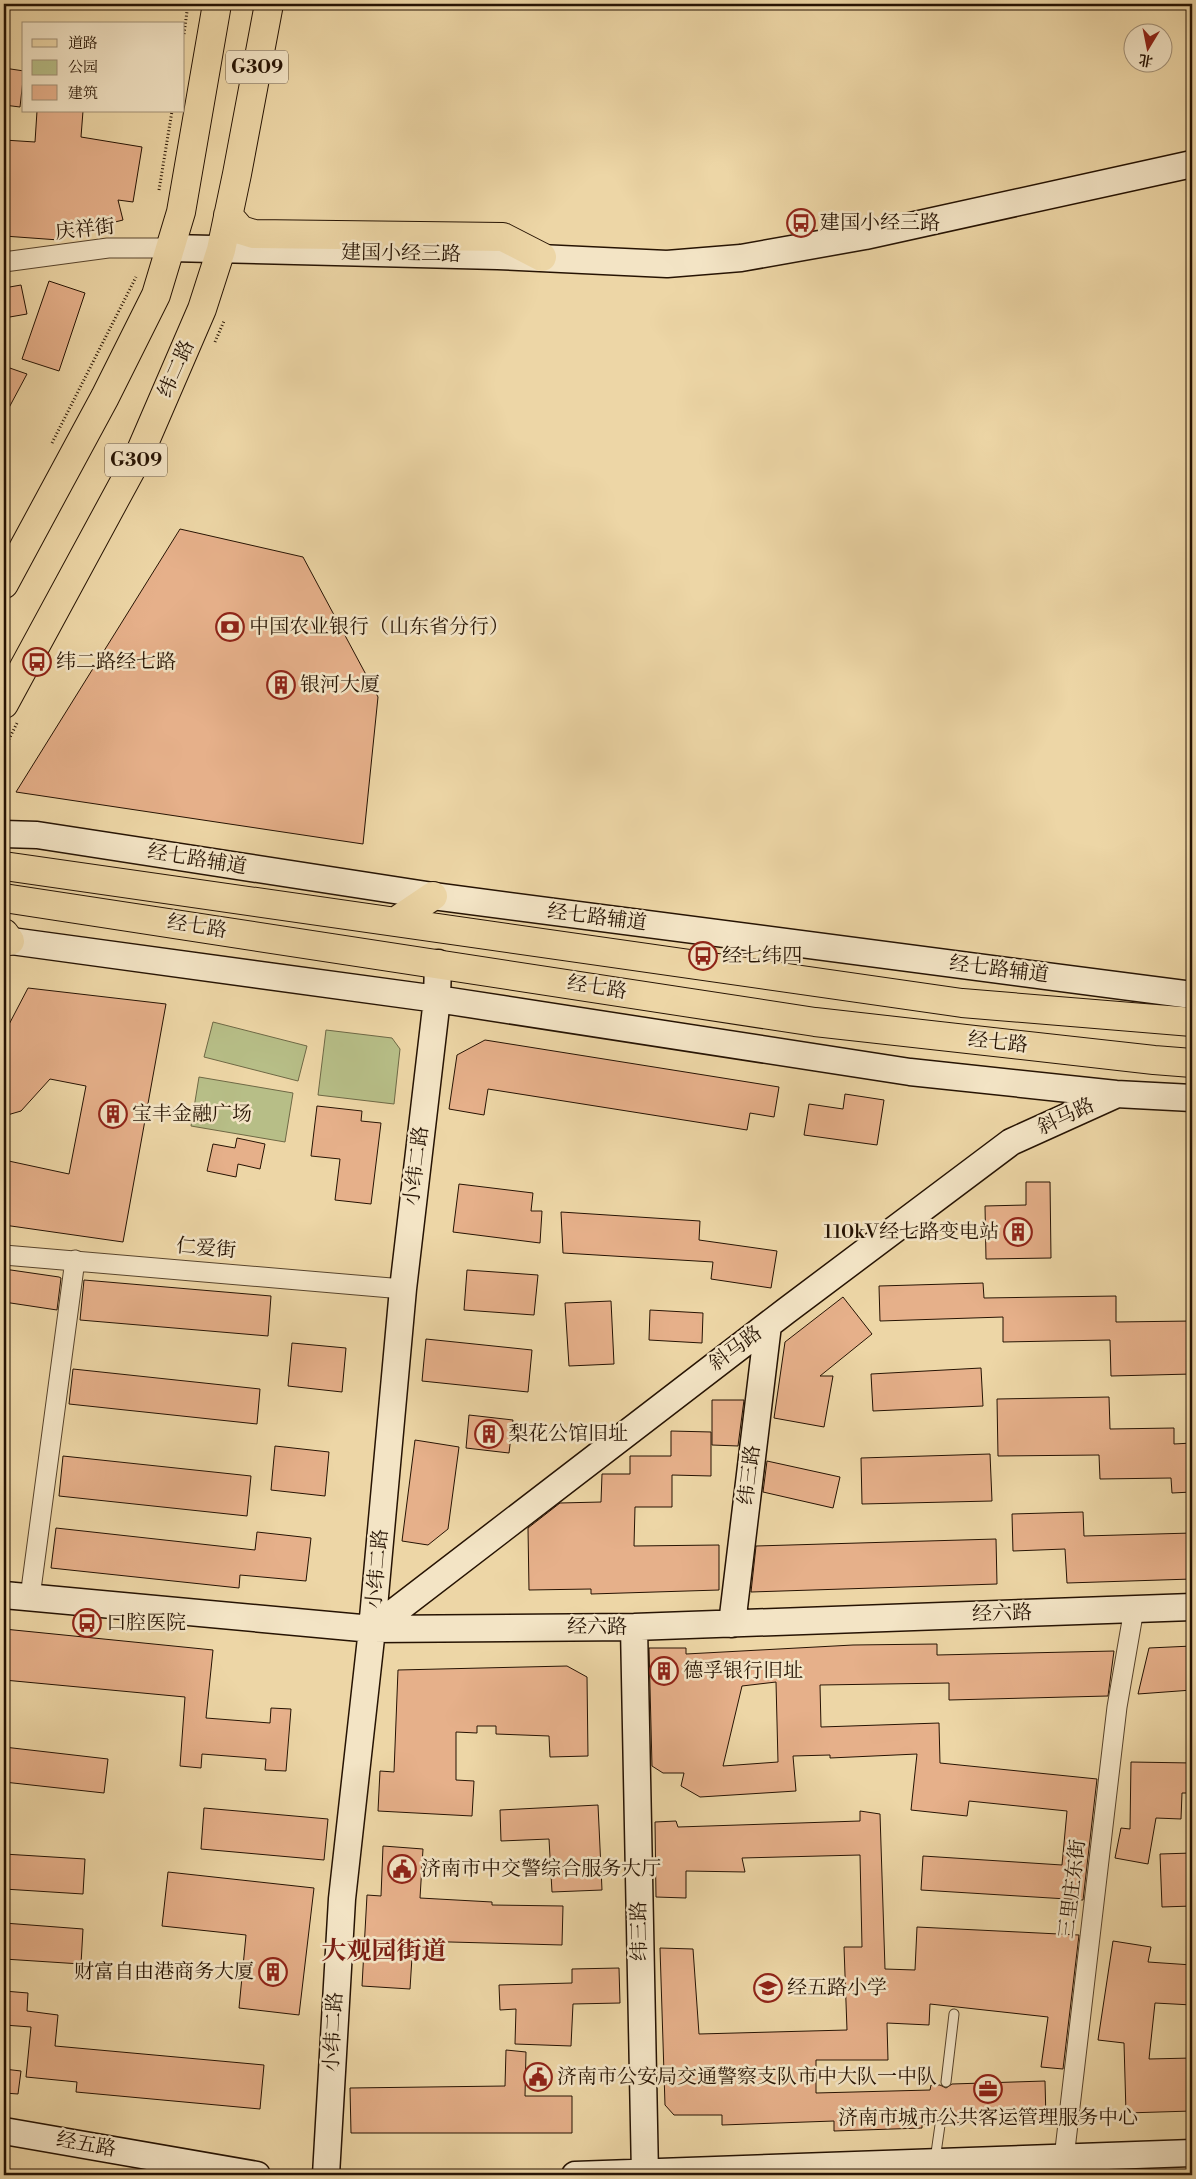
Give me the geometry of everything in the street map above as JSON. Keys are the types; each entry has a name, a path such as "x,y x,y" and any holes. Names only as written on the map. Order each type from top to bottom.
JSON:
{"main road":[{"name":"G309","path":"4,584 105,397 156,295 160,248 181,212 217,4"},
{"name":"纬二路","path":"4,704 139,455 202,310 221,250 269,4"},
{"path":"228,215 241,230 254,234 468,245 503,237 542,257"},
{"name":"经七路","path":"4,866 962,1003 1192,1022"},
{"path":"396,921 433,896"},
{"name":"经七路","path":"4,898 815,1022 1192,1063"}],"street":[{"path":"542,257 667,264 742,258 865,236 1192,164"},
{"name":"建国小经三路","path":"160,248 221,250 468,245"},
{"name":"庆祥街","path":"4,262 108,248 160,248"},
{"name":"经七路辅道","path":"4,834 37,835 433,896 1192,995"},
{"path":"6,938 437,999 910,1072 1116,1094 1192,1098"},
{"name":"小纬二路","path":"326,2175 342,1899 372,1629 403,1289 437,999 438,963"},
{"name":"斜马路","path":"372,1629 768,1325 1011,1142 1116,1094"},
{"name":"仁爱街","path":"4,1255 403,1289"},
{"path":"30,1597 75,1260"},
{"name":"纬三路","path":"732,1624 768,1325"},
{"name":"经六路","path":"4,1595 372,1629 634,1627 1192,1607"},
{"name":"三里庄东街","path":"1062,2167 1117,1707 1134,1609"},
{"name":"纬三路","path":"634,1627 645,2174"},
{"name":"经五路","path":"4,2131 257,2175"},
{"path":"575,2175 935,2163 1062,2167 1192,2153"}],"lane":[{"path":"946,2082 954,2014"},
{"path":"935,2163 940,2126"}],"path":[{"path":"185,26 188,4"},
{"path":"158,199 172,112"},
{"path":"48,450 160,248"}],"green space":[{"path":"213,1022 307,1046 298,1081 204,1057"},
{"path":"326,1030 392,1038 400,1049 394,1104 318,1095"},
{"path":"199,1077 293,1093 285,1142 191,1126"}],"building":[{"path":"4,68 22,71 20,107 4,105"},
{"path":"37,112 83,112 81,137 142,147 133,202 118,200 123,220 59,236 59,240 4,236 4,140 35,142"},
{"path":"49,281 85,293 59,371 22,359"},
{"path":"21,285 27,314 4,318 4,288"},
{"path":"4,366 27,374 4,417"},
{"name":"中国农业银行（山东省分行）","path":"180,529 303,557 378,697 363,844 16,792"},
{"name":"宝丰金融广场","path":"28,988 166,1004 123,1242 4,1225 4,1160 69,1174 86,1086 50,1079 21,1111 4,1116 4,1034"},
{"path":"485,1040 779,1087 774,1117 750,1113 747,1130 488,1089 484,1115 449,1109 457,1055"},
{"path":"845,1094 884,1100 877,1145 804,1135 809,1104 843,1109"},
{"path":"317,1106 362,1111 361,1121 381,1123 371,1204 335,1200 340,1159 311,1156"},
{"path":"237,1138 265,1144 260,1169 238,1164 236,1177 207,1171 213,1144 235,1148"},
{"name":"110kV经七路变电站","path":"1026,1182 1050,1182 1051,1258 986,1259 985,1206 1026,1205"},
{"path":"459,1184 533,1193 531,1211 542,1211 540,1243 453,1232"},
{"path":"561,1212 700,1221 699,1240 777,1251 771,1288 711,1279 713,1262 563,1253"},
{"path":"4,1269 61,1278 57,1310 4,1302"},
{"path":"467,1270 538,1275 534,1315 464,1310"},
{"path":"84,1280 271,1296 268,1336 80,1320"},
{"path":"983,1283 984,1298 1116,1296 1116,1322 1192,1321 1192,1374 1111,1376 1110,1340 1003,1342 1003,1317 880,1321 879,1286"},
{"path":"843,1297 872,1334 820,1376 833,1376 824,1427 774,1418 785,1342"},
{"path":"611,1301 614,1364 569,1366 565,1303"},
{"path":"650,1310 703,1313 702,1343 649,1340"},
{"path":"426,1339 532,1350 528,1392 422,1381"},
{"path":"292,1343 346,1348 342,1392 288,1386"},
{"path":"981,1368 983,1406 873,1411 871,1374"},
{"path":"73,1369 260,1389 257,1424 69,1404"},
{"path":"1109,1397 1110,1429 1174,1428 1174,1444 1192,1443 1192,1492 1172,1493 1171,1478 1100,1479 1099,1455 998,1456 997,1399"},
{"path":"712,1400 744,1400 738,1446 712,1445"},
{"name":"梨花公馆旧址","path":"469,1415 513,1420 509,1453 466,1448"},
{"path":"671,1431 711,1432 711,1476 672,1475 672,1507 635,1507 634,1546 719,1545 719,1590 591,1594 591,1589 529,1590 528,1528 560,1503 601,1502 602,1474 630,1474 630,1456 671,1456"},
{"path":"415,1440 459,1447 448,1529 428,1545 402,1541"},
{"path":"275,1446 329,1452 325,1496 271,1490"},
{"path":"990,1454 992,1501 862,1504 861,1458"},
{"path":"63,1456 251,1476 247,1516 59,1496"},
{"path":"767,1461 840,1477 833,1508 763,1492"},
{"path":"1083,1512 1084,1536 1192,1533 1192,1579 1067,1583 1065,1549 1013,1551 1012,1514"},
{"path":"56,1528 255,1550 257,1532 311,1538 306,1581 240,1575 239,1588 51,1568"},
{"path":"996,1539 997,1584 751,1592 756,1546"},
{"path":"4,1629 213,1650 206,1718 270,1723 271,1708 291,1709 286,1771 265,1770 266,1759 202,1754 201,1768 180,1766 185,1697 4,1680"},
{"path":"937,1644 937,1655 1114,1651 1108,1696 949,1700 949,1683 820,1685 821,1727 939,1723 940,1763 1097,1779 1083,1900 921,1890 923,1856 1062,1865 1067,1811 969,1801 967,1816 911,1810 917,1754 830,1758 830,1755 793,1756 796,1791 700,1797 681,1786 684,1773 663,1773 652,1766 649,1648 686,1648 686,1654 853,1645","holes":["776,1682 778,1762 723,1766 742,1686"]},
{"path":"1192,1646 1192,1690 1138,1694 1149,1648"},
{"path":"567,1666 587,1677 588,1756 550,1757 549,1736 496,1734 496,1726 477,1726 477,1733 456,1732 456,1780 474,1781 472,1816 378,1811 380,1771 394,1772 398,1670"},
{"path":"4,1747 108,1759 104,1793 4,1782"},
{"path":"1131,1762 1192,1763 1192,1793 1182,1793 1181,1819 1156,1818 1148,1864 1115,1858 1121,1828 1130,1829"},
{"path":"598,1805 602,1890 552,1892 549,1839 501,1841 500,1810"},
{"path":"204,1808 328,1819 324,1860 201,1849"},
{"path":"860,1811 880,1814 885,1969 915,1970 917,1927 1079,1935 1063,2069 1041,2067 1048,2017 930,2004 929,2025 887,2023 888,2060 816,2060 816,2093 930,2090 931,2085 940,2085 946,2088 952,2084 1045,2081 1046,2120 946,2123 940,2119 934,2124 922,2124 922,2128 834,2131 834,2121 722,2125 722,2115 674,2115 665,2105 660,1948 693,1949 699,2034 847,2030 844,1947 862,1947 860,1855 742,1858 745,1872 686,1871 686,1898 656,1897 655,1822 676,1821 678,1827 860,1821"},
{"path":"383,1846 423,1849 420,1898 492,1902 492,1905 563,1906 562,1945 413,1941 410,1989 362,1986 367,1895 381,1896"},
{"path":"1192,1853 1192,1906 1162,1907 1160,1854"},
{"path":"4,1854 85,1859 83,1894 4,1889"},
{"name":"财富自由港商务大厦","path":"168,1872 314,1888 299,2015 239,2008 246,1935 162,1926"},
{"path":"4,1923 83,1929 81,1964 4,1959"},
{"path":"1113,1941 1151,1947 1148,1962 1192,1965 1192,2005 1155,2003 1149,2059 1192,2058 1192,2111 1126,2113 1124,2043 1098,2040"},
{"path":"619,1968 620,2003 573,2004 571,2046 515,2044 516,2009 500,2010 499,1985 572,1983 572,1969"},
{"path":"4,1991 28,1993 27,2011 58,2015 55,2046 264,2065 260,2109 76,2092 77,2082 26,2077 31,2027 4,2025"},
{"path":"506,2050 526,2052 525,2096 572,2096 572,2133 351,2133 350,2088 505,2086"},
{"path":"4,2069 21,2071 18,2094 4,2093"}],"place":[{"name":"建国小经三路","path":"801,223"},
{"name":"中国农业银行（山东省分行）","path":"230,627"},
{"name":"纬二路经七路","path":"37,662"},
{"name":"银河大厦","path":"281,685"},
{"name":"经七纬四","path":"703,956"},
{"name":"宝丰金融广场","path":"113,1114"},
{"name":"110kV经七路变电站","path":"1018,1232"},
{"name":"梨花公馆旧址","path":"489,1434"},
{"name":"口腔医院","path":"87,1623"},
{"name":"德孚银行旧址","path":"664,1671"},
{"name":"济南市中交警综合服务大厅","path":"402,1869"},
{"name":"财富自由港商务大厦","path":"273,1972"},
{"name":"经五路小学","path":"768,1988"},
{"name":"济南市公安局交通警察支队市中大队一中队","path":"538,2077"},
{"name":"济南市城市公共客运管理服务中心","path":"988,2089"}],"district":[{"name":"大观园街道","path":"384,1951"}]}
